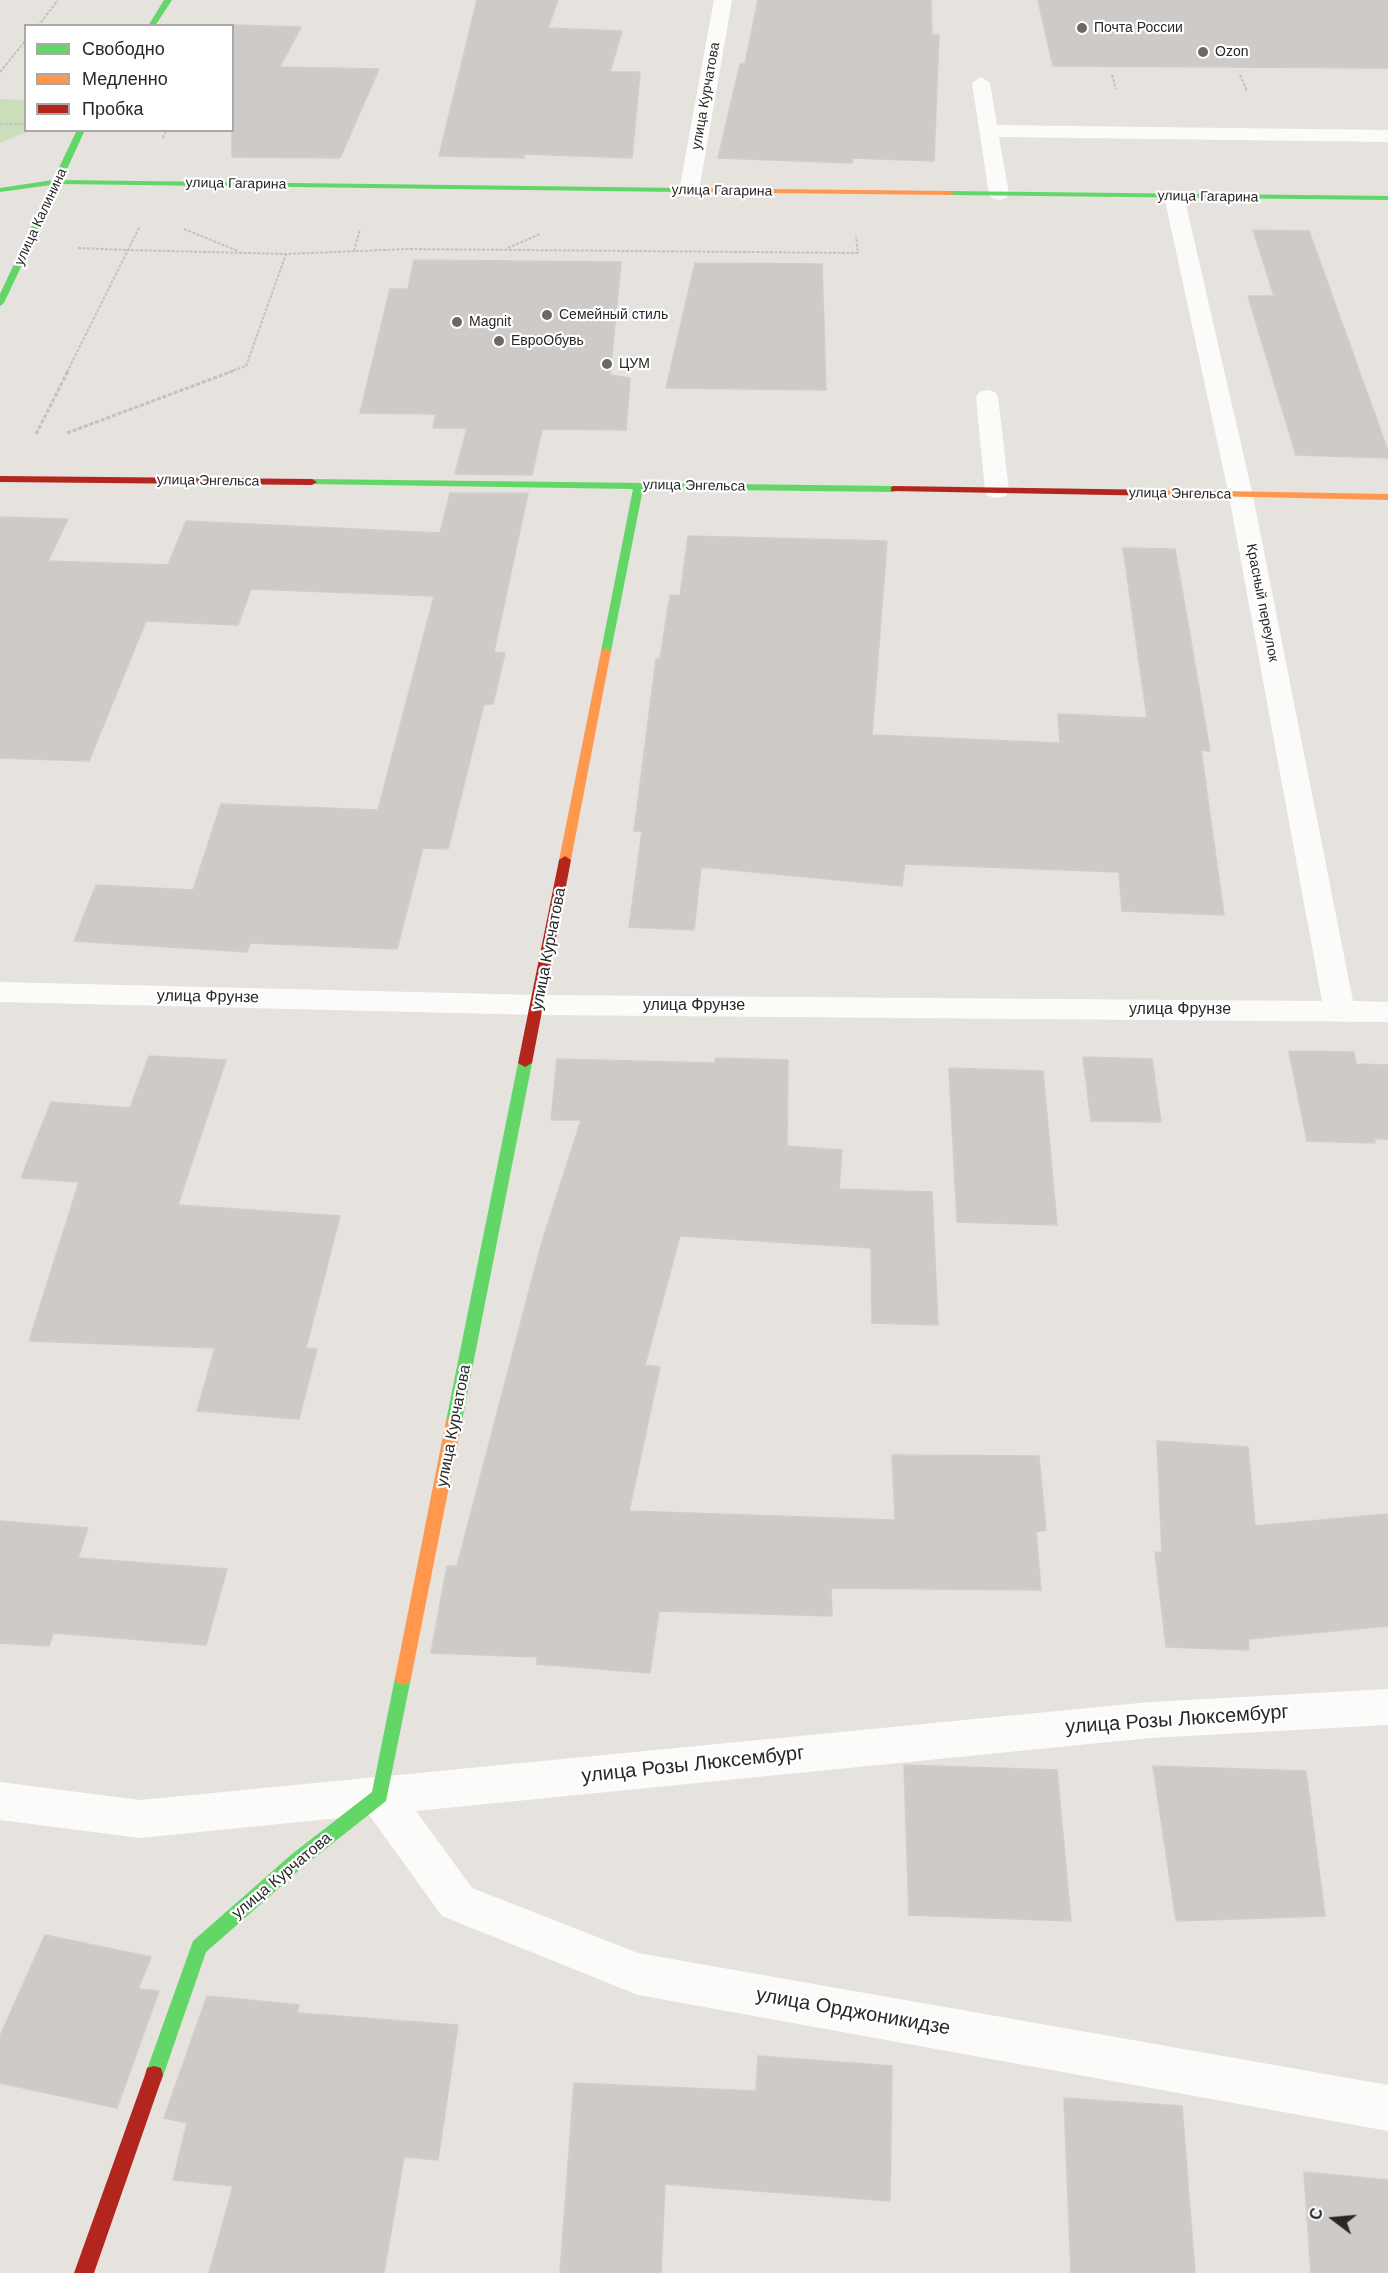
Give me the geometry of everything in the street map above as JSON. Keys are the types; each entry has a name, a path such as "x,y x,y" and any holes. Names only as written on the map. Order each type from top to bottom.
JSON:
{"street":[{"path":"151,24 168,0"},
{"name":"улица Курчатова","path":"689,191 723,0"},
{"path":"981,83 999,194"},
{"path":"989,131 1388,136"},
{"name":"улица Калинина","path":"0,303 80,132"},
{"name":"улица Гагарина","path":"11,174 57,182"},
{"name":"улица Гагарина","path":"0,190 57,182 1388,198"},
{"name":"Красный переулок","path":"1174,196 1241,496 1339,1011"},
{"path":"987,397 997,491"},
{"name":"улица Энгельса","path":"0,479 639,485 1388,497"},
{"name":"улица Курчатова","path":"84,2273 200,1947 298,1860 380,1796 639,485"},
{"name":"улица Фрунзе","path":"0,992 538,1005 1388,1012"},
{"name":"улица Розы Люксембург","path":"0,1801 140,1819 1150,1719 1388,1707"},
{"name":"улица Орджоникидзе","path":"380,1796 457,1902 638,1974 1388,2108"}],"path":[{"path":"40,24 58,0"},
{"path":"0,72 24,42"},
{"path":"0,124 24,124"},
{"path":"178,226 241,253"},
{"path":"35,436 128,250 286,254 408,249 858,253"},
{"path":"62,434 246,366 286,254"}],"green space":[{"path":"0,99 24,100 26,132 0,143"}],"building":[{"path":"477,0 558,0 548,28 622,31 610,72 640,72 632,158 524,154 524,158 439,156"},
{"path":"758,0 931,0 932,35 939,35 934,161 852,158 852,163 718,158 740,64 745,64"},
{"path":"1038,0 1388,0 1388,68 1053,66"},
{"path":"234,25 301,27 280,67 379,69 340,158 232,157"},
{"path":"1253,230 1309,231 1388,451 1388,458 1296,455 1248,296 1274,296"},
{"path":"414,260 621,262 610,375 630,378 626,430 542,429 532,475 455,474 467,428 433,428 436,414 360,413 390,289 408,289"},
{"path":"695,263 822,264 826,390 666,388"},
{"path":"450,493 528,493 494,652 505,653 493,704 484,704 448,849 423,848 397,949 250,943 247,952 74,941 96,885 193,890 221,804 378,810 434,596 251,589 238,625 146,621 89,761 0,758 0,517 68,519 48,561 168,565 186,521 440,533"},
{"path":"688,536 887,541 872,735 1060,743 1058,714 1147,718 1123,548 1175,549 1210,751 1201,750 1224,915 1122,911 1119,872 905,864 902,886 701,867 694,930 629,927 642,831 634,831 656,659 660,659 670,595 680,596"},
{"path":"1289,1051 1354,1052 1356,1064 1388,1065 1388,1139 1374,1139 1375,1143 1307,1141"},
{"path":"149,1056 226,1060 178,1205 340,1216 306,1348 317,1349 299,1419 197,1411 215,1348 29,1341 79,1182 21,1178 51,1102 130,1108"},
{"path":"1083,1057 1152,1059 1161,1122 1091,1121"},
{"path":"716,1058 788,1060 787,1146 842,1150 839,1189 932,1192 938,1325 872,1323 871,1248 680,1236 645,1365 660,1367 629,1511 895,1520 892,1455 1039,1456 1046,1530 1036,1532 1041,1590 831,1588 832,1616 659,1611 650,1673 536,1664 538,1657 431,1653 447,1566 457,1566 541,1245 581,1120 551,1120 557,1059 715,1063"},
{"path":"949,1068 1043,1071 1057,1225 957,1222"},
{"path":"1157,1441 1248,1447 1255,1526 1388,1514 1388,1626 1248,1639 1249,1650 1166,1647 1155,1552 1162,1553"},
{"path":"0,1521 88,1528 78,1558 227,1569 206,1645 53,1633 49,1646 0,1643"},
{"path":"904,1765 1057,1770 1071,1921 909,1915"},
{"path":"1153,1766 1306,1771 1325,1916 1176,1921"},
{"path":"45,1935 151,1957 138,1989 159,1991 117,2108 0,2083 0,2036"},
{"path":"207,1996 299,2005 297,2013 458,2025 438,2160 404,2157 384,2273 209,2273 233,2186 173,2180 187,2123 164,2118"},
{"path":"758,2056 892,2066 890,2201 665,2184 661,2273 560,2273 574,2083 756,2091"},
{"path":"1064,2098 1182,2106 1195,2273 1071,2273"},
{"path":"1304,2172 1388,2180 1388,2273 1311,2273"}],"traffic: fast":[{"path":"152,24 168,0"},
{"path":"0,303 80,132"},
{"path":"0,190 57,182 682,190"},
{"path":"950,193 1388,198"},
{"path":"312,482 894,489"},
{"path":"606,651 639,485"},
{"path":"454,1421 525,1063"},
{"path":"154,2075 199,1947 298,1860 380,1796 403,1678"}],"traffic: slow":[{"path":"682,190 950,193"},
{"path":"1164,493 1388,497"},
{"path":"565,860 606,651"},
{"path":"403,1678 454,1421"}],"traffic: jam":[{"path":"0,479 312,482"},
{"path":"894,489 1164,493"},
{"path":"525,1063 565,860"},
{"path":"84,2273 154,2075"}],"place":[{"name":"Почта России","path":"1082,28"},
{"name":"Ozon","path":"1203,52"},
{"name":"Семейный стиль","path":"547,315"},
{"name":"Magnit","path":"457,322"},
{"name":"ЕвроОбувь","path":"499,341"},
{"name":"ЦУМ","path":"607,364"}]}
